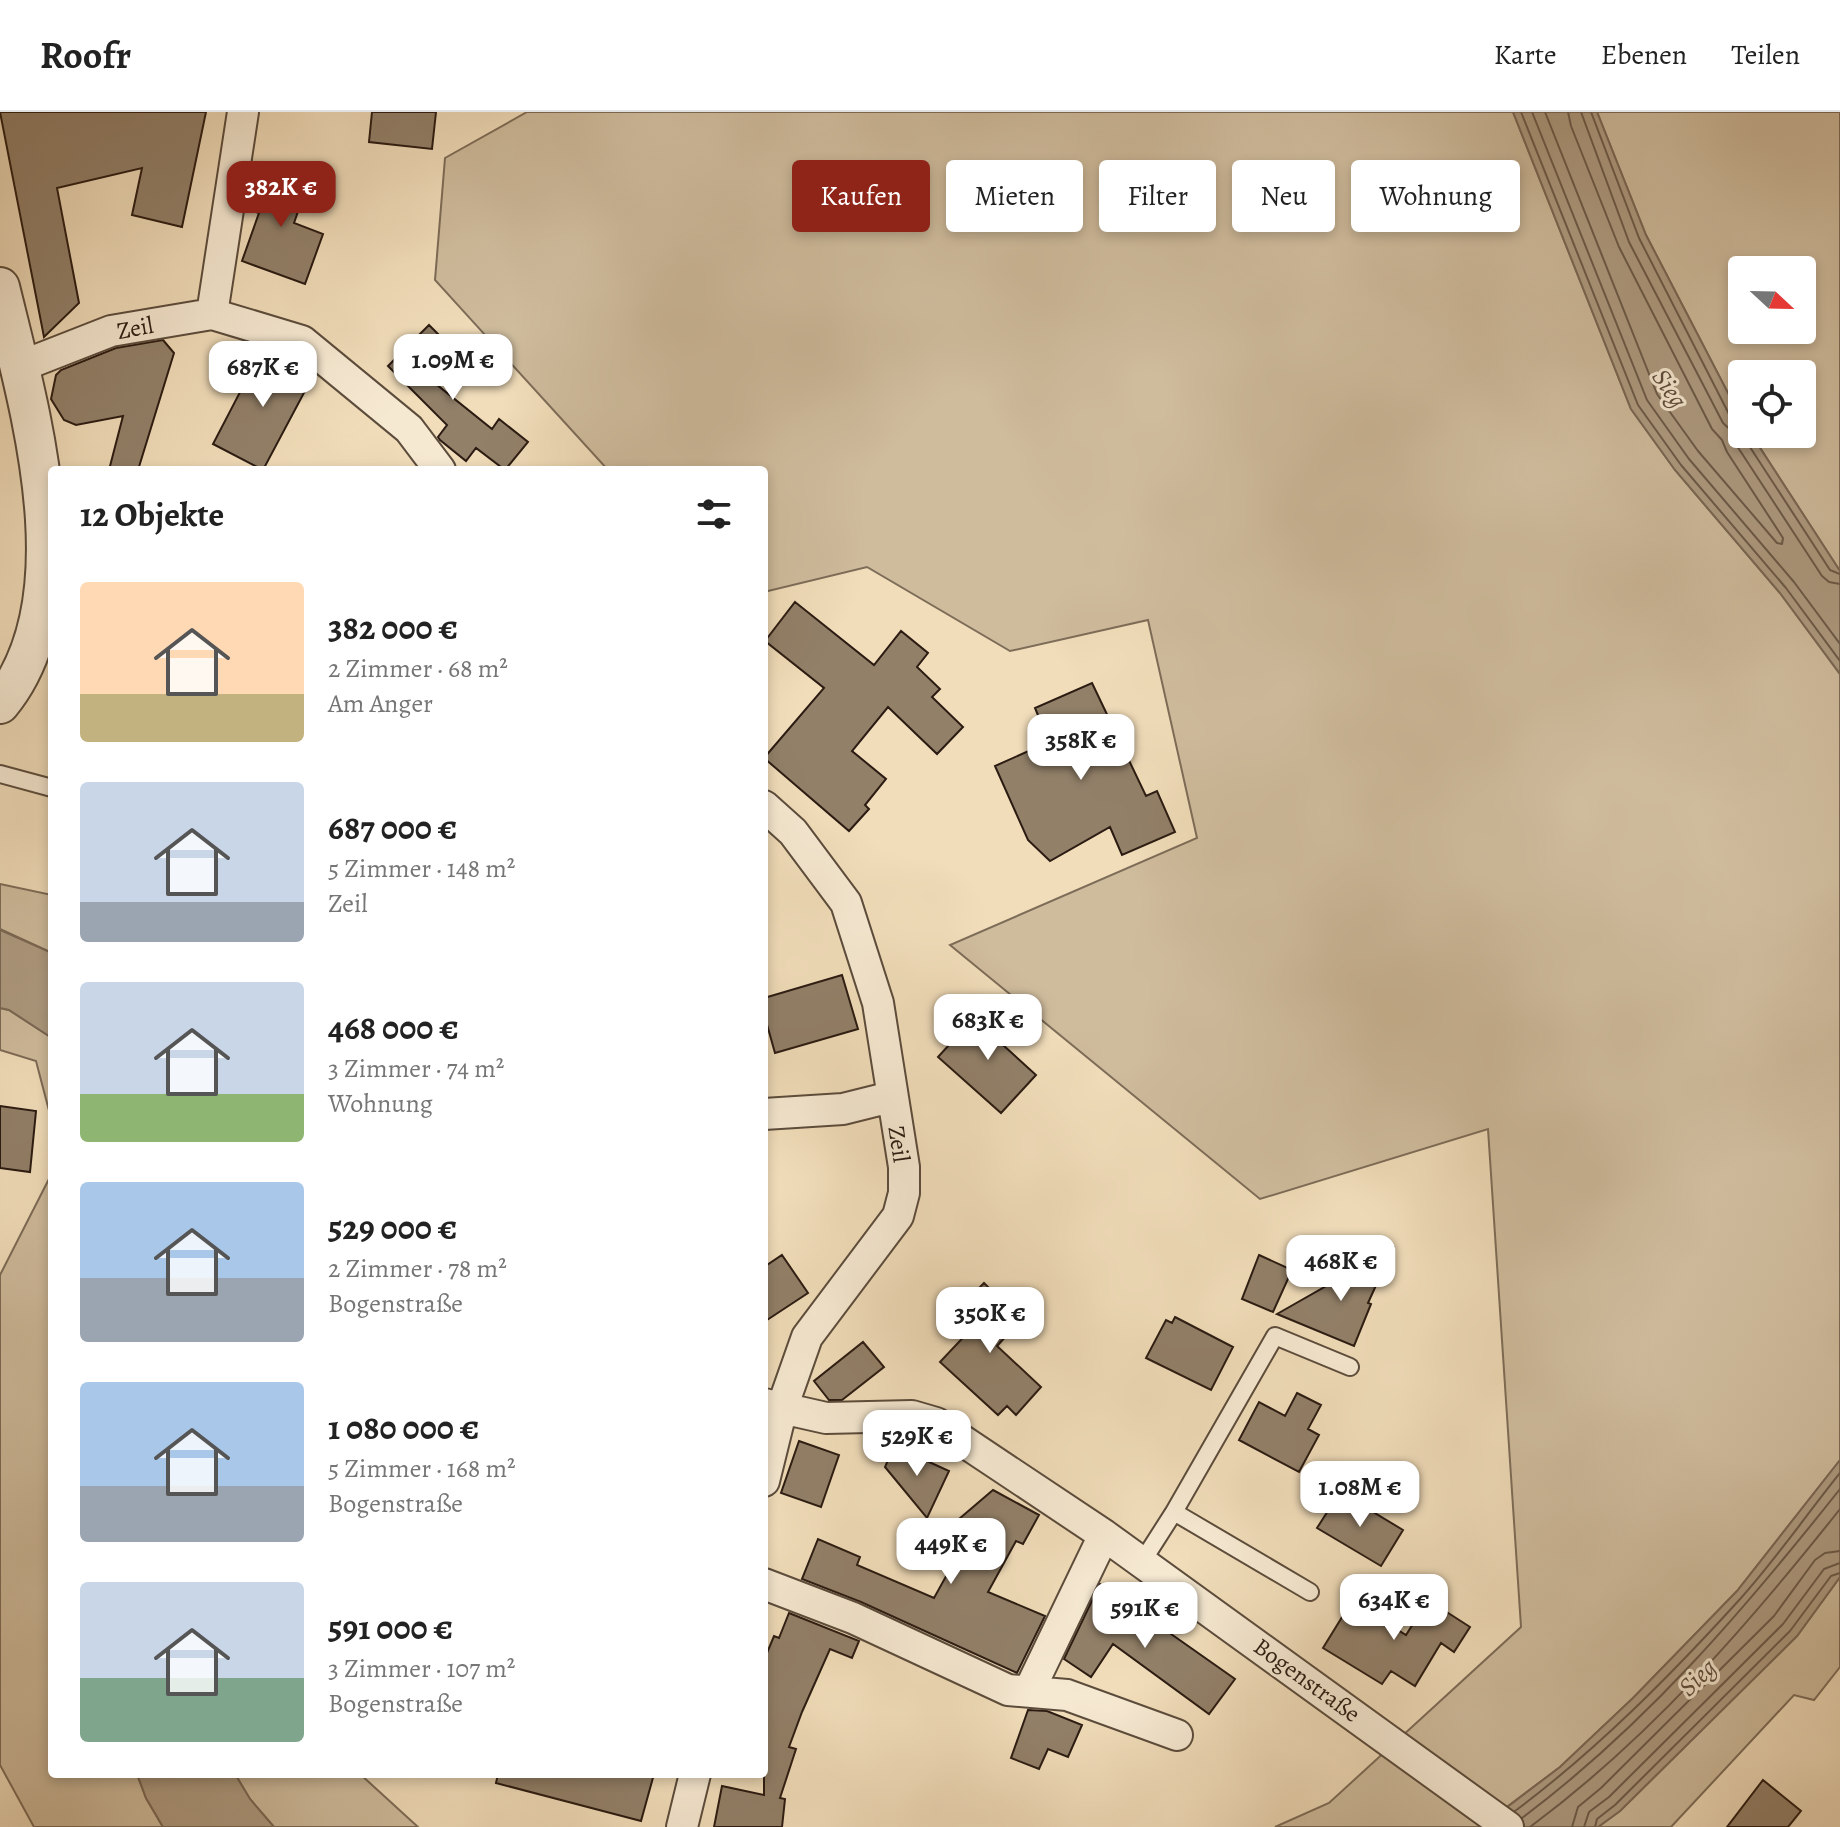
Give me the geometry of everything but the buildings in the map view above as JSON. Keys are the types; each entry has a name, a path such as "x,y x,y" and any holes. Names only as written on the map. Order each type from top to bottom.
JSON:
{"street":[{"path":"212,314 243,112"},
{"path":"0,287 30,415 48,533"},
{"name":"Zeil","path":"19,367 111,331 212,314 302,341 409,429 437,466"},
{"path":"0,704 13,688 39,630 48,558"},
{"name":"Zeil","path":"768,810 793,832 846,903 878,1003 904,1167 904,1193 898,1216 807,1337 773,1406 768,1448"},
{"path":"768,1114 843,1109 891,1097"},
{"name":"Bogenstraße","path":"773,1406 826,1418 912,1416 936,1423 1104,1535 1508,1827"},
{"path":"1029,1691 1104,1535"},
{"path":"768,1586 853,1618 1008,1690 1067,1695 1177,1735"},
{"path":"682,1827 694,1778"}],"lane":[{"path":"0,774 48,787"},
{"path":"1142,1562 1275,1336 1350,1367"},
{"path":"1174,1512 1310,1592"}],"shaded area":[{"path":"527,112 1513,112 1631,409 1675,470 1780,593 1840,674 1840,1460 1737,1591 1633,1698 1560,1767 1480,1827 1275,1827 1329,1803 1521,1627 1488,1129 1260,1199 950,945 1197,838 1148,620 1010,651 867,567 768,591 768,466 604,466 435,280 445,158"},
{"path":"1597,112 1840,112 1840,571 1760,448 1816,448 1816,360 1728,360 1728,393 1646,235"},
{"path":"0,884 48,894 48,951 0,929"},
{"path":"0,1008 9,1010 48,1035 48,1107 36,1061 0,1050"},
{"path":"48,1181 48,1778 138,1778 163,1827 34,1827 0,1765 0,1275"},
{"path":"1840,1577 1840,1667 1814,1700 1794,1695 1671,1827 1598,1827 1620,1811 1797,1636"},
{"path":"237,1778 364,1778 418,1827 274,1827 250,1799"}],"water":[{"name":"Sieg","path":"1513,112 1597,112 1646,235 1728,393 1728,448 1760,448 1840,571 1840,674 1780,593 1675,470 1631,409"},
{"path":"0,930 48,951 48,1035 9,1010 0,1008"},
{"name":"Sieg","path":"1840,1460 1840,1577 1797,1636 1620,1811 1598,1827 1481,1827 1560,1767 1633,1698 1737,1591"},
{"path":"138,1778 237,1778 250,1799 274,1827 163,1827"}]}
